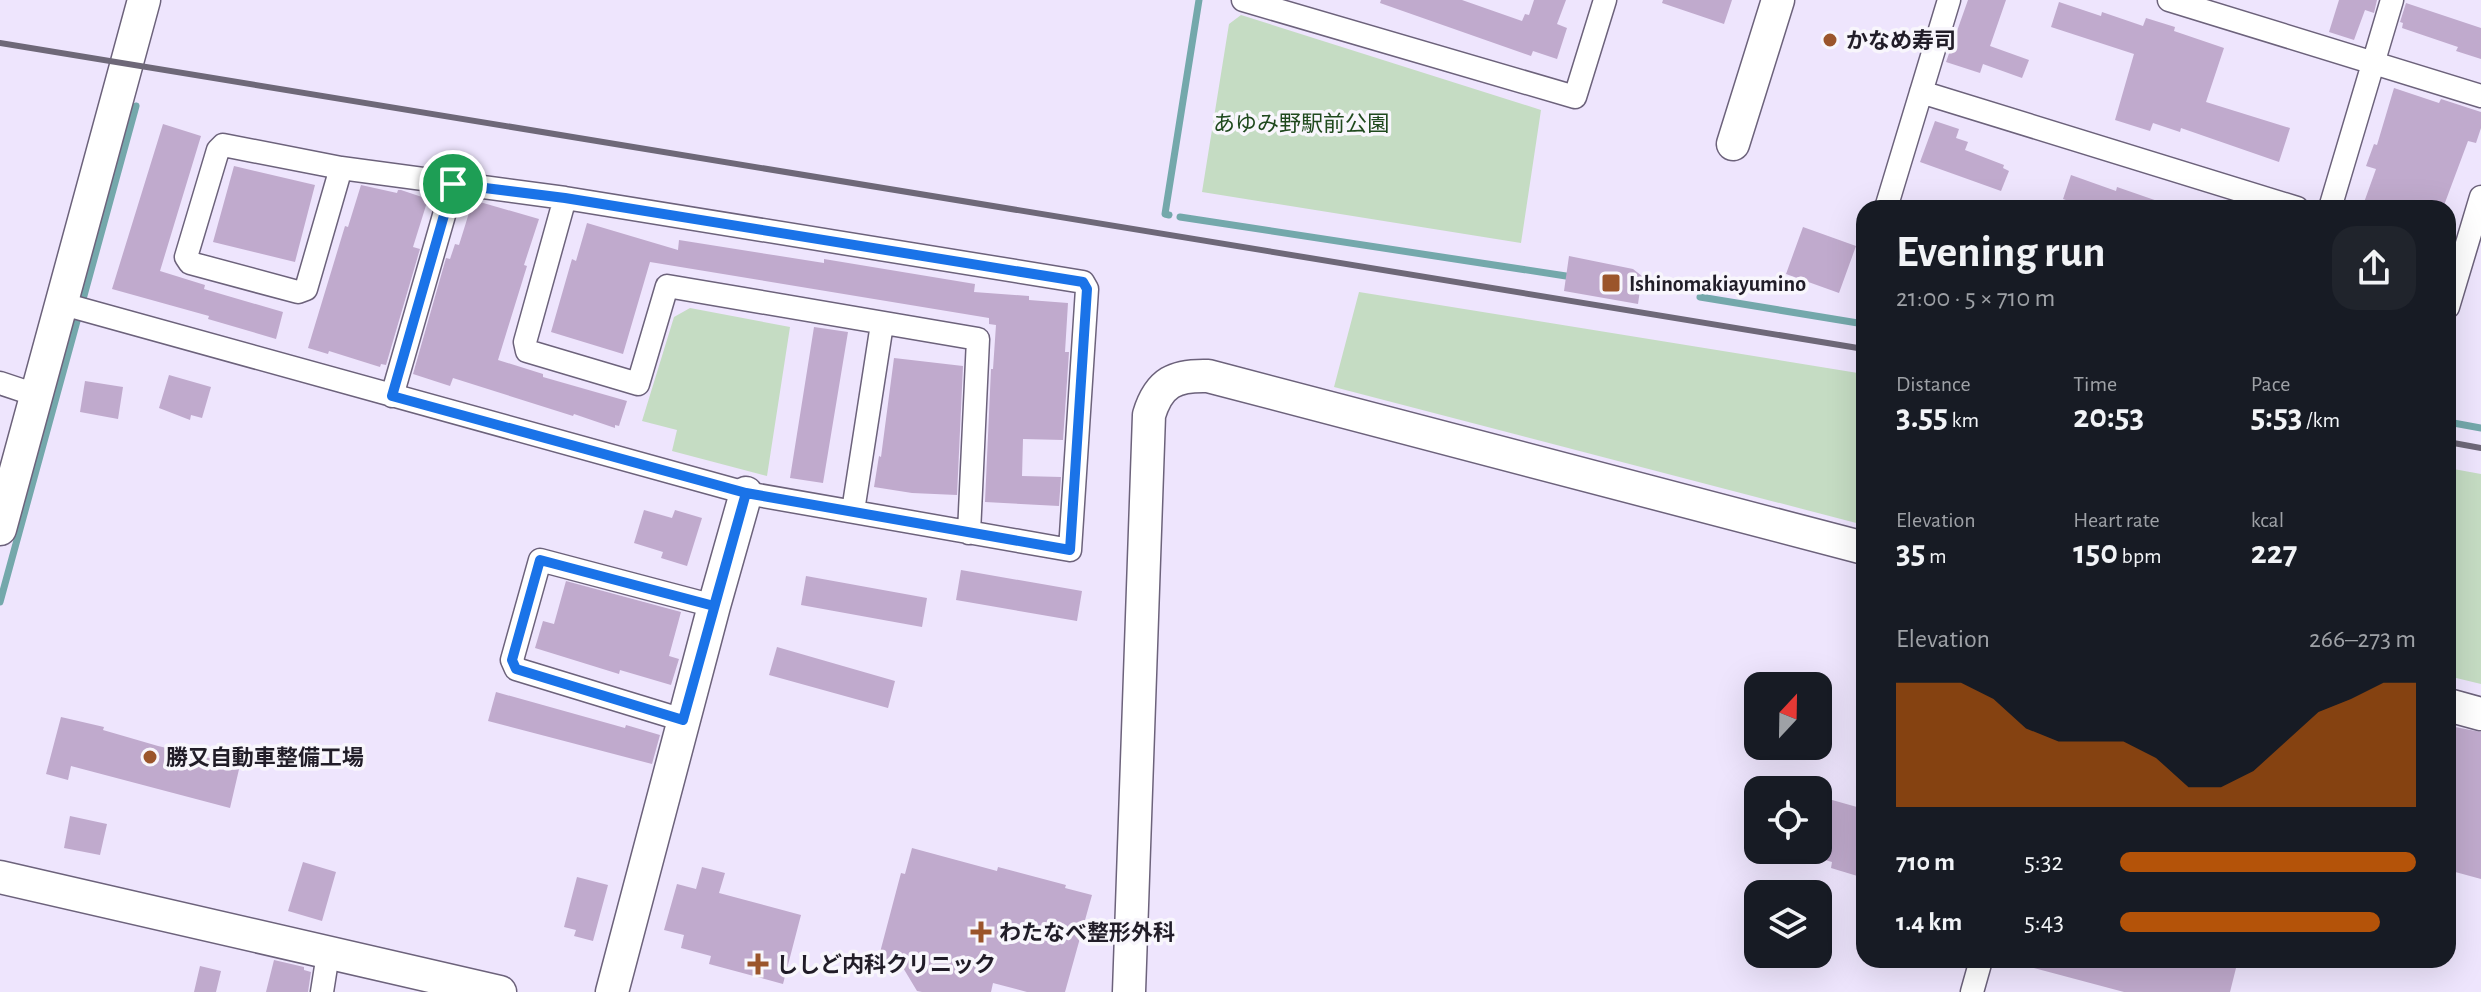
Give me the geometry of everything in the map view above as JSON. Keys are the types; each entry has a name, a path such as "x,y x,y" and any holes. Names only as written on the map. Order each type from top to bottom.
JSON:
{"street":[{"path":"0,529 144,0"},
{"path":"1243,0 1575,97 1605,0"},
{"path":"1733,144 1778,0"},
{"path":"1888,200 1949,0"},
{"path":"2169,0 2481,96"},
{"path":"2332,200 2392,0"},
{"path":"1921,92 2271,200"},
{"path":"63,304 746,493 1070,550 1087,289 1083,282 565,198 341,168 223,145 218,150 186,257 190,263 298,292 306,289 341,168"},
{"path":"392,396 453,184"},
{"path":"2456,280 2481,197"},
{"path":"565,198 525,342 527,351 638,384 667,286 978,339 969,533"},
{"path":"853,511 882,324"},
{"path":"1129,992 1149,415 1155,397 1167,384 1184,375 1208,376 1856,546"},
{"path":"0,383 36,395"},
{"path":"612,992 746,493"},
{"path":"683,720 516,669 512,660 540,560 714,606"},
{"path":"2456,707 2481,714"},
{"path":"0,877 500,992"},
{"path":"322,992 328,954"},
{"path":"1972,992 1979,968"}],"green space":[{"name":"あゆみ野駅前公園","path":"1241,15 1541,110 1521,243 1202,192 1229,24"},
{"path":"1359,292 1856,373 1856,523 1334,387"},
{"path":"690,308 790,327 767,476 672,451 677,430 642,421 674,317"},
{"path":"2456,469 2481,474 2481,684 2456,678"}],"building":[{"path":"1381,0 1462,0 1522,21 1525,14 1529,15 1534,0 1566,0 1557,24 1567,28 1557,59 1533,51 1531,56 1380,3"},
{"path":"1663,0 1732,0 1724,24 1662,3"},
{"path":"1968,0 2006,0 1990,46 2029,60 2022,78 1983,64 1980,73 1946,62"},
{"path":"2339,0 2377,0 2374,13 2365,10 2354,40 2329,32"},
{"path":"2059,2 2143,26 2146,18 2224,48 2206,102 2290,128 2279,162 2181,128 2180,132 2153,123 2150,131 2115,120 2134,54 2051,27"},
{"path":"2406,3 2481,28 2481,59 2456,51 2458,47 2402,28 2403,23 2400,22"},
{"path":"2394,88 2439,103 2441,99 2481,112 2481,128 2476,143 2468,141 2446,200 2365,200 2376,169 2366,166 2374,144 2377,145"},
{"path":"1935,121 1959,129 1956,138 1968,142 1965,150 2004,165 2003,168 2009,171 2001,191 1920,162"},
{"path":"163,124 201,136 160,271 205,285 204,289 283,312 276,339 208,319 209,316 112,289"},
{"path":"234,166 315,185 295,262 213,242"},
{"path":"2071,175 2116,191 2117,187 2155,200 2066,200 2063,199"},
{"path":"361,185 397,193 401,190 428,199 413,247 420,249 386,365 381,364 380,367 329,351 328,354 308,348 345,226 348,227"},
{"path":"473,200 539,219 498,360 543,374 543,377 627,401 619,426 615,425 615,428 573,416 453,378 450,386 413,374 446,258 450,259 455,244 459,245"},
{"path":"587,223 678,250 679,240 824,263 824,259 975,284 974,292 1029,296 1029,300 1068,303 1065,352 1069,352 1063,440 1023,439 1022,476 1061,477 1059,506 985,502 996,325 989,324 989,318 650,262 623,354 551,332 572,259 576,261"},
{"path":"1803,227 1856,246 1839,293 1786,274"},
{"path":"1569,256 1633,269 1642,276 1638,304 1564,291"},
{"path":"814,327 848,332 823,483 790,478"},
{"path":"894,358 963,366 957,495 874,487"},
{"path":"169,375 211,387 202,418 191,415 190,420 159,408"},
{"path":"85,381 123,387 118,419 80,412"},
{"path":"644,510 672,518 675,510 702,518 687,566 661,558 663,552 634,543"},
{"path":"961,570 1082,591 1077,621 956,600"},
{"path":"806,576 927,598 922,627 801,605"},
{"path":"566,581 681,612 669,656 679,659 671,685 620,670 619,674 535,648 543,621 554,624"},
{"path":"777,647 895,681 888,708 769,675"},
{"path":"496,692 660,735 652,764 488,721"},
{"path":"61,717 104,727 103,730 158,746 240,765 230,808 71,766 68,780 46,774"},
{"path":"2456,727 2481,732 2481,879 2456,872"},
{"path":"1832,800 1856,807 1856,876 1831,868"},
{"path":"70,816 107,824 100,855 64,848"},
{"path":"912,848 997,871 998,867 1092,895 1065,992 1027,992 993,983 991,992 922,992 917,991 902,966 878,960 901,873 905,874"},
{"path":"303,862 336,872 322,921 288,911"},
{"path":"702,867 725,873 719,893 801,915 783,984 709,964 711,956 681,948 684,935 664,930 677,884 696,889"},
{"path":"577,877 608,885 593,941 574,936 576,930 564,927"},
{"path":"274,960 304,967 304,970 311,972 308,992 266,992"},
{"path":"200,966 221,971 216,992 194,992"},
{"path":"2034,968 2236,968 2230,992 2124,992"}],"waterway":[{"path":"1169,215 1165,214 1199,0"},
{"path":"0,602 136,106"},
{"path":"1180,217 1566,276"},
{"path":"1700,297 1856,323"},
{"path":"2456,423 2481,428"}],"railway":[{"path":"0,43 1856,348"},
{"path":"2456,443 2481,448"}],"place":[{"name":"かなめ寿司","path":"1830,40"},
{"name":"Ishinomakiayumino","path":"1611,283"},
{"name":"勝又自動車整備工場","path":"150,757"},
{"name":"わたなべ整形外科","path":"981,932"},
{"name":"ししど内科クリニック","path":"758,964"}],"route":[{"path":"453,184 392,396 746,493 714,606 540,560 512,660 516,669 683,720 746,493 1070,550 1087,289 1083,282 565,198 453,184"}]}
